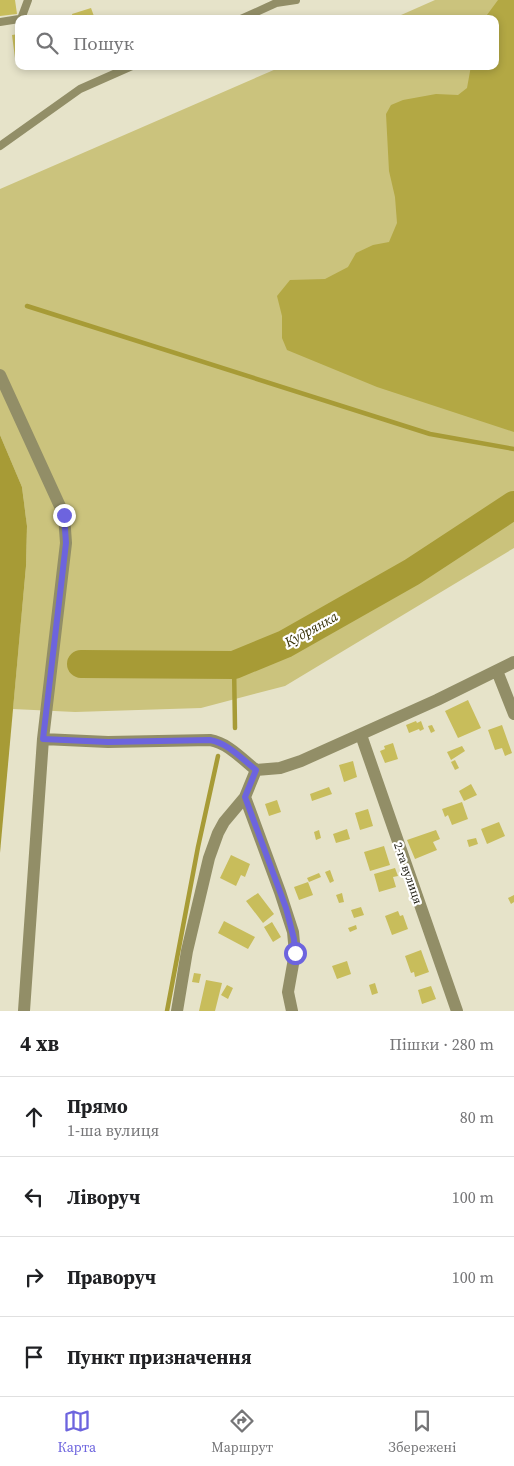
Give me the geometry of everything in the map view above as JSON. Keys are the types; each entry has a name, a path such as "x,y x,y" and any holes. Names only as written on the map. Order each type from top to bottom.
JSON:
{"street":[{"path":"0,375 64,515 66,543 43,739 24,1011"},
{"path":"43,739 108,742 210,740 222,743 256,770 286,767 514,662"},
{"path":"497,671 514,714"},
{"name":"2-га вулиця","path":"361,734 456,1011"},
{"path":"177,1011 190,934 209,858 218,833 224,822 245,797 256,770"},
{"path":"245,797 293,932 295,953 288,992 292,1011"}],"lane":[{"path":"22,15 28,0"},
{"path":"250,15 276,4 296,0"},
{"path":"0,22 15,20"},
{"path":"0,146 80,89 123,70"}],"shaded area":[{"path":"435,0 514,0 514,548 285,686 201,708 75,712 13,709 26,566 27,526 22,487 0,435 0,189 274,70 499,70 499,15 401,15"},
{"path":"498,0 514,0 514,432 377,387 287,350 282,338 282,316 277,296 290,280 325,279 348,267 356,253 373,245 389,242 397,223 395,197 389,171 386,114 391,105 403,100 436,94 458,95 467,88 470,70 499,70 499,15 487,15"},
{"path":"0,435 22,487 27,526 26,566 0,853"}],"building":[{"path":"0,0 15,0 17,14 0,16"},
{"path":"91,8 94,15 72,15"},
{"path":"12,35 15,35 15,58"},
{"path":"468,700 481,728 458,738 445,711"},
{"path":"416,721 417,723 421,721 424,729 409,733 406,725"},
{"path":"432,725 435,731 431,733 428,726"},
{"path":"502,725 512,753 505,756 502,748 495,750 488,730"},
{"path":"393,743 398,759 385,763 380,751 385,749 384,746"},
{"path":"462,746 465,751 451,760 447,752"},
{"path":"455,760 459,768 455,770 451,762"},
{"path":"353,761 357,777 344,782 339,765"},
{"path":"471,784 477,795 464,801 459,791"},
{"path":"329,787 332,794 312,801 310,794"},
{"path":"277,800 281,812 269,816 265,804"},
{"path":"462,802 468,819 452,825 448,815 445,817 442,809"},
{"path":"368,809 373,826 360,830 355,813"},
{"path":"499,822 505,836 487,844 481,829"},
{"path":"347,829 350,839 336,843 333,834"},
{"path":"319,830 321,838 316,840 314,832"},
{"path":"436,830 440,839 433,842 437,850 415,859 407,840"},
{"path":"476,838 478,844 469,847 467,840"},
{"path":"384,846 390,865 370,871 364,852"},
{"path":"231,855 250,864 245,877 241,875 236,886 220,878"},
{"path":"395,868 398,876 393,877 396,887 379,892 374,874"},
{"path":"330,870 334,881 330,883 325,872"},
{"path":"319,873 321,877 309,882 307,878"},
{"path":"308,882 313,895 299,900 294,887"},
{"path":"258,893 274,914 263,923 246,901"},
{"path":"342,893 344,902 339,903 336,895"},
{"path":"514,895 514,902 511,904 508,898"},
{"path":"361,907 364,915 354,918 351,910"},
{"path":"398,911 400,916 403,915 408,929 392,935 385,916"},
{"path":"224,921 255,937 248,949 218,933"},
{"path":"272,922 281,937 273,942 264,927"},
{"path":"356,925 357,929 350,932 348,928"},
{"path":"421,950 429,972 415,977 414,972 411,973 405,956"},
{"path":"347,961 351,974 337,979 332,966"},
{"path":"194,973 201,974 199,983 192,982"},
{"path":"206,980 222,983 215,1011 199,1011"},
{"path":"375,983 378,993 372,995 369,985"},
{"path":"227,985 233,988 228,999 221,995"},
{"path":"431,986 436,999 422,1004 418,990"}],"waterway":[{"path":"27,306 430,434 514,449"},
{"name":"Кудрянка","path":"81,664 234,665 285,644 412,572 514,505"},
{"path":"234,665 235,728"},
{"path":"167,1011 198,847 218,756"}],"route":[{"path":"64,515 66,543 43,739 90,742 210,740 222,743 256,770 245,797 286,908 294,939 295,953"}]}
